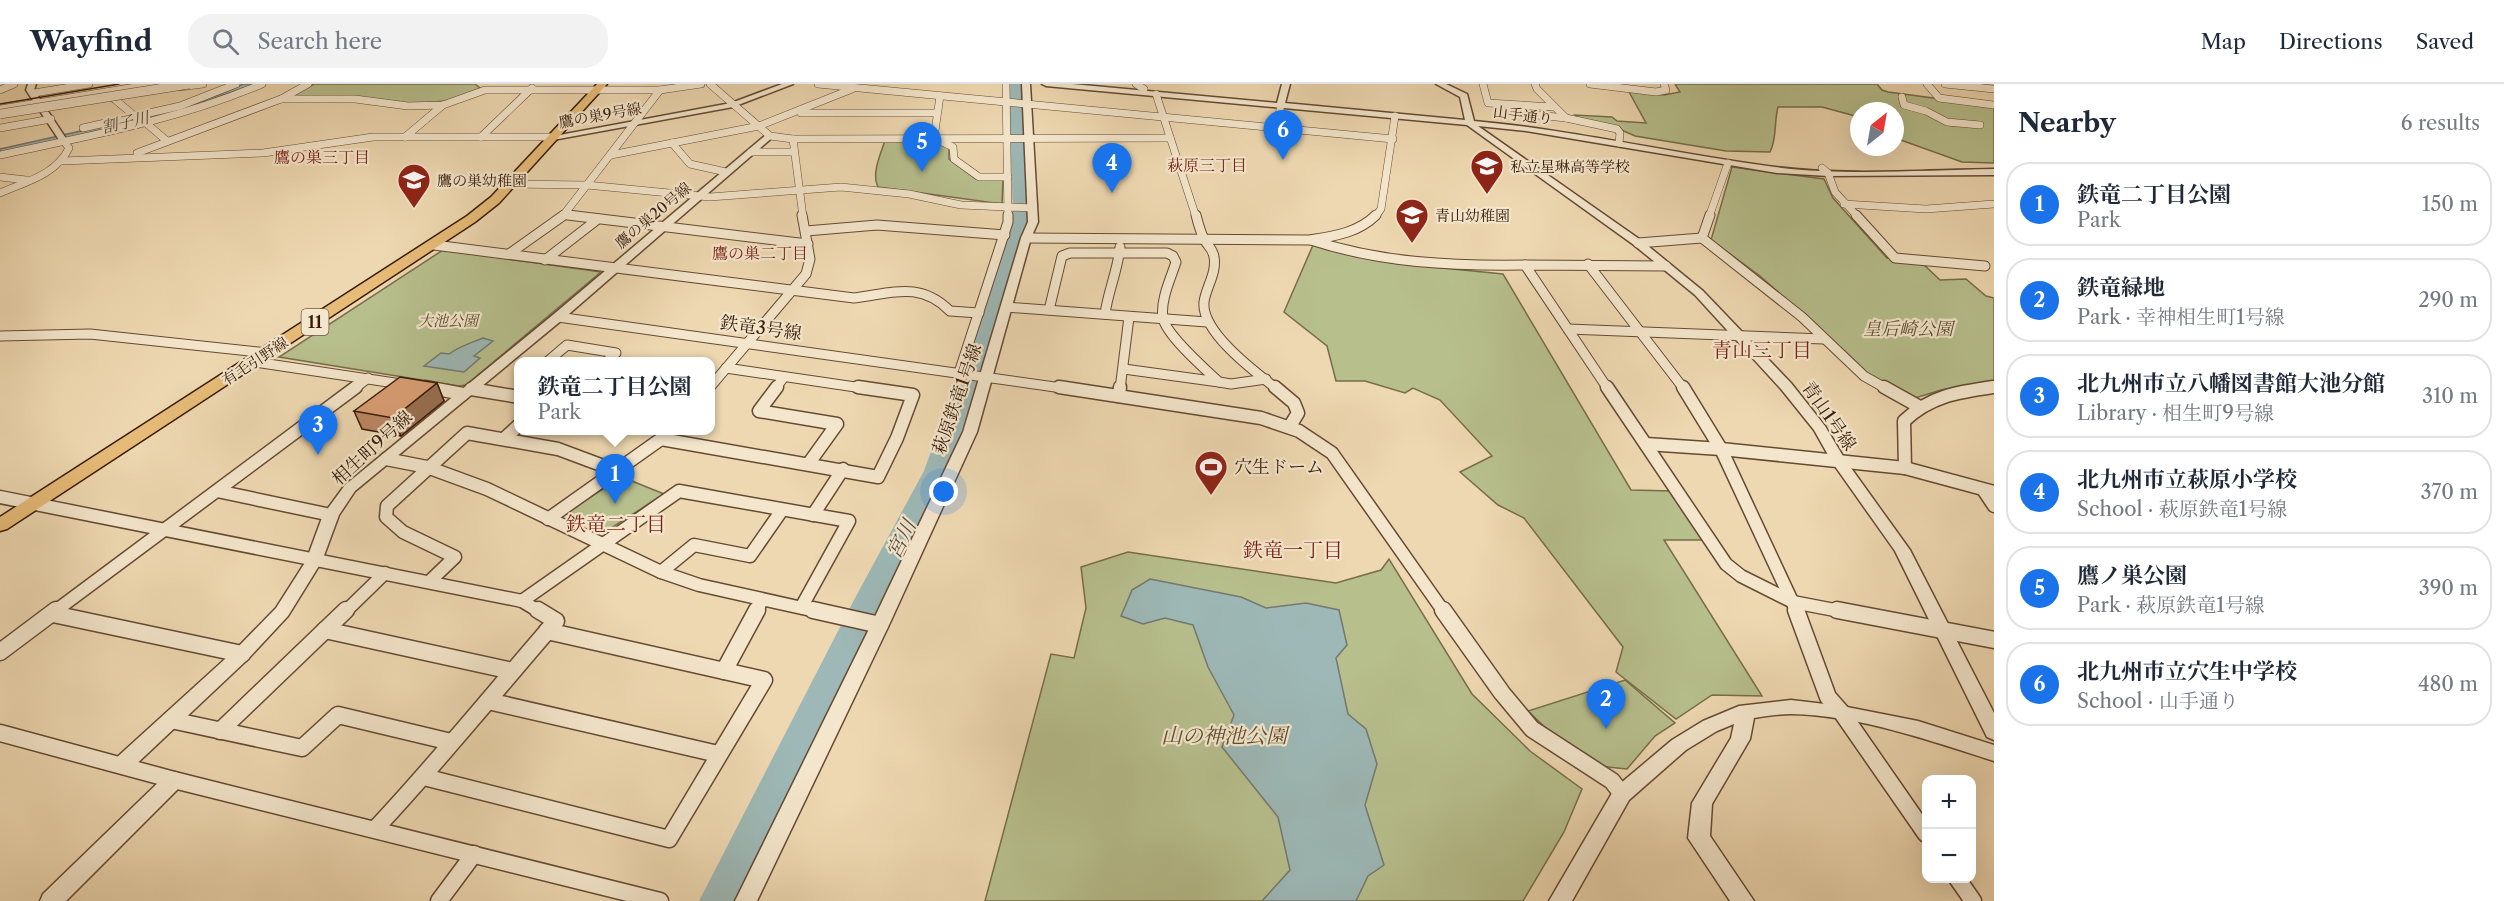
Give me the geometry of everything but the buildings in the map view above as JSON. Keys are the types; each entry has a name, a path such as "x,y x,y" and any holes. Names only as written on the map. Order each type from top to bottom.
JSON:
{"main road":[{"name":"有毛引野線","path":"0,525 255,362 471,219 510,184 599,87"}],"street":[{"path":"0,90 14,84"},
{"path":"0,112 37,97 89,84"},
{"path":"37,97 154,84"},
{"path":"0,112 168,84"},
{"path":"0,112 203,84"},
{"path":"0,155 207,96 236,84"},
{"path":"0,147 146,123 204,106 262,84"},
{"path":"127,157 282,99 308,84"},
{"path":"481,137 537,84"},
{"path":"405,137 443,105 482,87 530,90 599,87 660,90 701,84"},
{"path":"710,84 770,136 793,139 1170,138"},
{"name":"鷹の巣9号線","path":"553,137 734,105 789,84"},
{"path":"818,84 1393,139"},
{"path":"899,92 908,84"},
{"path":"1006,84 1016,103 1009,139 1008,177 1022,208"},
{"name":"萩原鉄竜1号線","path":"746,901 970,432 1026,238 1033,222 1022,208 1026,138 1016,103 1026,84"},
{"name":"山手通り","path":"1046,84 1470,121 1619,140 1741,161 1825,170"},
{"name":"山手通り","path":"1089,84 1140,87 1395,116 1470,121"},
{"path":"1276,128 1286,84"},
{"path":"1440,84 1464,96 1470,121"},
{"path":"1484,84 1490,111 1566,118 1617,129 1620,133 1619,140"},
{"path":"1535,84 1553,107 1566,118"},
{"path":"1591,84 1656,92 1666,90 1664,84"},
{"path":"1927,84 1939,98"},
{"path":"1945,84 1994,89"},
{"path":"24,96 113,98 190,85 207,96"},
{"path":"611,154 759,126 856,88"},
{"path":"1982,88 1994,97"},
{"path":"509,254 565,215 660,90"},
{"path":"1156,94 1204,240 1209,244 1215,265 1203,307 1207,322 1222,341 1294,403 1298,413 1290,426"},
{"path":"934,138 940,96"},
{"path":"37,97 69,148 63,161"},
{"path":"1902,97 1904,105 1926,104 1939,98 1994,105"},
{"path":"113,98 136,117"},
{"path":"282,99 355,99 408,106 443,105"},
{"path":"1488,103 1553,107"},
{"path":"1926,104 1936,118 1947,122 1980,125"},
{"path":"794,113 937,113"},
{"path":"1026,238 1310,240 1343,234 1375,220 1382,209 1395,116"},
{"path":"0,128 51,119"},
{"name":"青山1号線","path":"1470,121 1478,131 1638,243 1699,293 1742,337 1820,429 1839,462 1902,550 1994,732"},
{"path":"146,123 167,141"},
{"name":"鷹の巣20号線","path":"558,317 770,136"},
{"path":"0,193 63,161 263,153 345,140 405,137 553,137"},
{"path":"934,138 953,147 954,159 980,177 1008,177"},
{"path":"715,381 806,274 810,259 798,189 794,152 796,146 793,139"},
{"name":"山手通り","path":"1619,140 1728,163 1777,170 1993,172"},
{"path":"672,143 690,164 726,172"},
{"path":"751,152 794,152"},
{"path":"1702,238 1728,163"},
{"path":"1825,170 1835,192 1844,204 1895,258 1985,266"},
{"path":"0,177 27,181"},
{"path":"510,184 587,185 697,197 798,189 860,188 961,205 1022,208"},
{"path":"1844,204 1926,209 1994,204"},
{"path":"959,373 1005,235 1022,208"},
{"path":"565,215 808,244"},
{"path":"545,260 598,219"},
{"path":"806,231 877,225 1005,235"},
{"path":"1638,243 1702,238 1769,289 1864,376 1918,406"},
{"path":"1104,314 1108,291 1121,253 1119,240"},
{"path":"1310,240 1334,248 1404,261 1455,266 1588,264 1666,266"},
{"path":"434,245 854,298 905,291 921,292 937,298 950,310 979,314"},
{"path":"1049,310 1062,256 1070,253 1167,253 1173,256 1176,262 1164,300 1163,319 1186,351 1219,382"},
{"path":"1588,264 1685,390 1721,449 1793,602 1828,697 1842,713 1923,829"},
{"path":"1525,265 1726,564 1741,576 1793,602 1994,640"},
{"path":"1006,307 1207,322"},
{"name":"鉄竜3号線","path":"558,317 987,376 1261,418 1290,426 1309,435 1332,453 1502,693 1532,729 1612,781 1622,794"},
{"name":"相生町9号線","path":"122,765 242,654 282,612 314,561 330,515 350,488 558,317"},
{"path":"1119,396 1130,317"},
{"path":"1568,329 1823,339"},
{"path":"0,336 90,333 267,353"},
{"path":"553,357 567,345 616,352 611,357"},
{"path":"255,362 467,392 513,396"},
{"path":"548,519 665,435 878,477 897,438 913,395 726,368"},
{"path":"1124,369 1231,384 1266,379"},
{"path":"784,377 759,411 837,424 809,464"},
{"path":"0,652 368,378"},
{"path":"1905,468 1904,421 1918,406 1947,393 1994,387"},
{"path":"505,438 514,430"},
{"path":"430,581 455,557 403,532 386,518 387,506 427,467 467,433 558,449 617,471"},
{"path":"1646,444 1721,449 1905,468 1989,491 1994,506"},
{"path":"387,459 427,467 487,489 661,572 699,585 877,624"},
{"path":"813,515 843,469"},
{"path":"522,601 604,546 679,490 849,521 802,606"},
{"path":"217,491 330,515"},
{"path":"0,496 32,505 314,561 430,581 522,601 556,621 450,742 424,777 376,828"},
{"path":"661,572 694,545 750,556 782,510"},
{"path":"220,731 385,573"},
{"path":"724,671 762,600"},
{"path":"53,614 242,654"},
{"path":"325,630 512,671"},
{"path":"424,777 669,839 764,680 547,631"},
{"path":"488,701 718,754"},
{"path":"1560,901 1622,794 1679,744 1710,726 1746,711 1791,707 1842,713 1918,729 1994,753"},
{"path":"1743,901 1699,838 1702,803 1740,739 1746,711"},
{"path":"171,720 302,748 338,715 450,742"},
{"path":"0,733 174,780 376,828 660,901"},
{"path":"51,901 174,780"},
{"path":"439,901 474,854"},
{"path":"1960,883 1973,901"}],"green space":[{"path":"314,84 475,84 480,88 446,101 410,104 291,96"},
{"path":"1675,84 1877,84 1882,90 1888,92 1994,106 1994,163 1962,162 1904,141 1904,102 1850,102 1850,115 1822,107 1778,107 1774,142 1770,152 1726,151 1635,136 1610,125 1580,120 1575,115 1612,117 1617,121 1646,123 1628,90 1664,95 1680,92"},
{"path":"885,140 932,140 932,143 949,147 949,159 976,179 1003,180 1002,204 878,187 876,170"},
{"name":"皇后崎公園","path":"1732,167 1824,179 1833,198 1887,258 1919,260 1940,280 1966,279 1986,296 1994,298 1994,381 1941,390 1912,399 1867,374 1760,276 1711,240"},
{"path":"1313,245 1392,263 1503,274 1631,490 1673,491 1704,540 1664,540 1762,696 1712,695 1676,719 1616,672 1623,647 1524,518 1498,505 1460,472 1492,456 1440,400 1413,388 1405,393 1365,381 1336,381 1327,346 1284,312"},
{"name":"大池公園","path":"443,250 601,272 466,385 459,386 279,357"},
{"path":"622,477 664,494 605,532 565,513"},
{"name":"山の神池公園","path":"1128,552 1336,583 1381,570 1389,559 1472,694 1530,751 1582,789 1564,832 1523,901 985,901 1051,654 1074,658 1086,608 1081,567"},
{"path":"1625,680 1675,723 1655,736 1627,769 1598,766 1553,735 1528,711"}],"water":[{"name":"割子川","path":"243,84 255,84 158,118 0,153 0,149 130,120 218,95"},
{"path":"483,338 493,341 474,356 480,358 464,372 424,366 441,353 449,354"},
{"path":"1150,579 1241,597 1266,608 1306,603 1339,610 1347,645 1336,658 1348,714 1366,729 1377,764 1365,805 1384,865 1368,876 1356,901 1262,901 1290,870 1278,817 1222,747 1234,715 1208,667 1193,625 1165,618 1143,624 1121,616 1132,590"}],"waterway":[{"name":"宮川","path":"718,901 869,598 936,471 1018,233 1022,211 1015,84"}],"tram line":[{"path":"0,104 119,84"}],"place":[{"name":"北九州市立穴生中学校","path":"1283,160"},
{"name":"鷹ノ巣公園","path":"922,172"},
{"name":"北九州市立萩原小学校","path":"1112,193"},
{"name":"私立星琳高等学校","path":"1487,195"},
{"name":"鷹の巣幼稚園","path":"414,209"},
{"name":"青山幼稚園","path":"1412,244"},
{"name":"北九州市立八幡図書館大池分館","path":"318,455"},
{"name":"穴生ドーム","path":"1211,496"},
{"name":"鉄竜二丁目公園","path":"615,504"},
{"name":"鉄竜緑地","path":"1606,729"}],"district":[{"name":"鷹の巣三丁目","path":"322,157"},
{"name":"萩原三丁目","path":"1207,165"},
{"name":"鷹の巣二丁目","path":"760,253"},
{"name":"青山三丁目","path":"1762,350"},
{"name":"鉄竜二丁目","path":"616,524"},
{"name":"鉄竜一丁目","path":"1293,550"}]}
